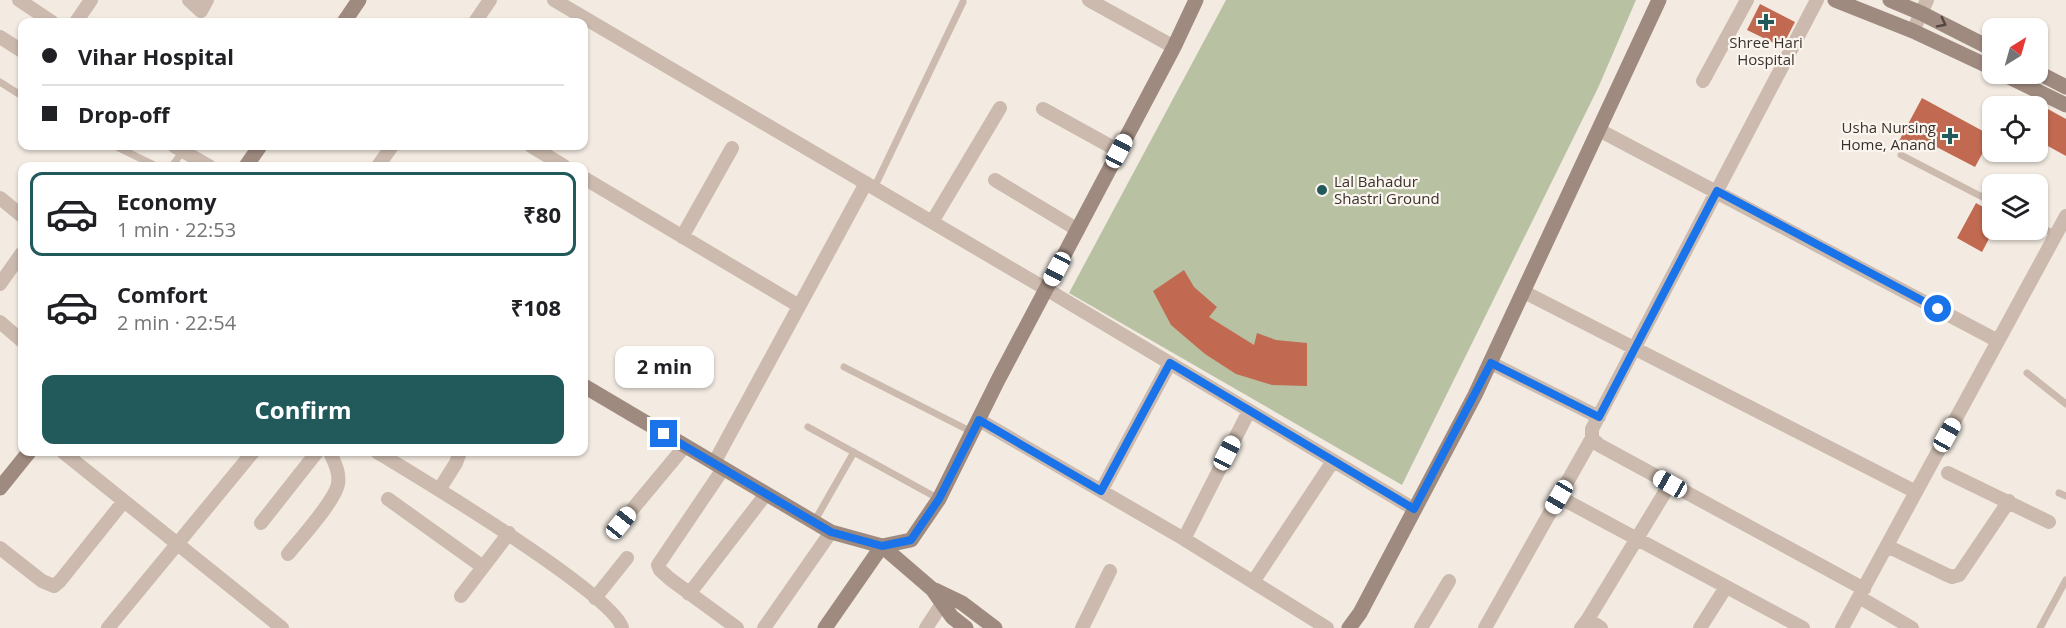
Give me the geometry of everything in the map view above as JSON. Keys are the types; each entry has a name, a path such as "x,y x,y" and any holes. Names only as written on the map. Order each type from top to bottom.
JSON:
{"street":[{"path":"79,18 91,0"},
{"path":"189,0 200,11"},
{"path":"351,18 359,0"},
{"path":"478,18 490,0"},
{"path":"554,0 580,18"},
{"path":"1089,0 1174,47"},
{"path":"825,628 882,546 911,540 939,499 1046,289 1174,47 1196,0"},
{"path":"1349,628 1360,612 1491,363 1659,0"},
{"path":"1703,81 1747,0"},
{"path":"1485,628 1592,438 1592,429 1817,0"},
{"path":"1834,0 1913,31 1982,63"},
{"path":"1890,0 1924,6 1982,43"},
{"path":"27,2 47,18"},
{"path":"1913,31 1924,6"},
{"path":"588,23 1046,289 1414,509"},
{"path":"0,37 18,48"},
{"path":"2048,78 2066,87"},
{"path":"2023,84 2066,105"},
{"path":"932,222 1000,108"},
{"path":"1043,109 1119,151"},
{"path":"1599,130 1998,341"},
{"path":"682,237 732,148"},
{"path":"181,150 202,162"},
{"path":"538,150 557,162"},
{"path":"588,180 799,306"},
{"path":"995,180 1078,230"},
{"path":"737,628 665,575 658,565 718,466 799,306 870,186"},
{"path":"0,198 18,213"},
{"path":"1842,628 2066,216"},
{"path":"0,284 18,259"},
{"path":"1524,292 1916,492"},
{"path":"0,322 18,338"},
{"path":"1101,491 1170,363"},
{"path":"1491,363 1599,417"},
{"path":"588,388 831,532 882,546 945,600 969,608 995,628"},
{"path":"1184,539 1249,411"},
{"path":"975,426 1101,491 1184,539 1327,628"},
{"path":"1592,438 1599,445 1861,593 1912,628"},
{"path":"621,523 685,446"},
{"path":"0,488 26,456"},
{"path":"68,456 282,628"},
{"path":"108,628 250,456"},
{"path":"261,523 314,456"},
{"path":"288,554 333,497 338,485 339,472 332,456"},
{"path":"384,456 509,533 595,598 619,619 622,628"},
{"path":"439,490 459,456"},
{"path":"1253,582 1334,461"},
{"path":"1948,473 2049,522"},
{"path":"1601,628 1584,624 1670,484"},
{"path":"689,594 766,494"},
{"path":"1559,497 1803,628"},
{"path":"388,499 483,567"},
{"path":"0,548 42,581 54,586 124,501"},
{"path":"1887,546 1947,575 1952,577 1959,575 2008,501"},
{"path":"764,628 831,532"},
{"path":"461,596 509,533"},
{"path":"595,598 627,558"},
{"path":"1082,628 1110,571"},
{"path":"1421,628 1449,581"},
{"path":"1700,628 1726,587"},
{"path":"926,628 945,600"},
{"path":"945,600 952,617 966,628"}],"lane":[{"path":"870,186 963,2"},
{"path":"0,82 18,93"},
{"path":"123,150 148,162"},
{"path":"1901,155 1982,197"},
{"path":"2048,231 2056,235"},
{"path":"844,367 975,426"},
{"path":"2027,373 2066,404"},
{"path":"808,427 939,499"},
{"path":"814,522 854,453"},
{"path":"2040,628 2066,580"}],"green space":[{"path":"1226,0 1636,0 1598,88 1402,485 1069,293"}],"building":[{"path":"1760,4 1795,22 1782,47 1747,30"},
{"path":"1922,98 1982,131 1982,154 1975,167 1925,141 1919,152 1899,141"},
{"path":"2048,109 2066,119 2066,156 2048,146"},
{"path":"1976,203 1982,206 1982,240 1988,240 1982,252 1957,238"},
{"path":"1184,270 1194,287 1217,307 1209,317 1254,345 1257,333 1276,340 1307,343 1307,386 1272,385 1236,374 1205,354 1171,325 1153,291"}],"place":[{"name":"Shree Hari Hospital","path":"1766,22"},
{"name":"Usha Nursing Home, Anand","path":"1950,136"},
{"name":"Lal Bahadur Shastri Ground","path":"1322,190"}],"route":[{"path":"664,434 831,532 882,546 911,540 939,499 979,420 1101,491 1170,363 1414,509 1491,363 1599,417 1717,191 1938,309"}]}
